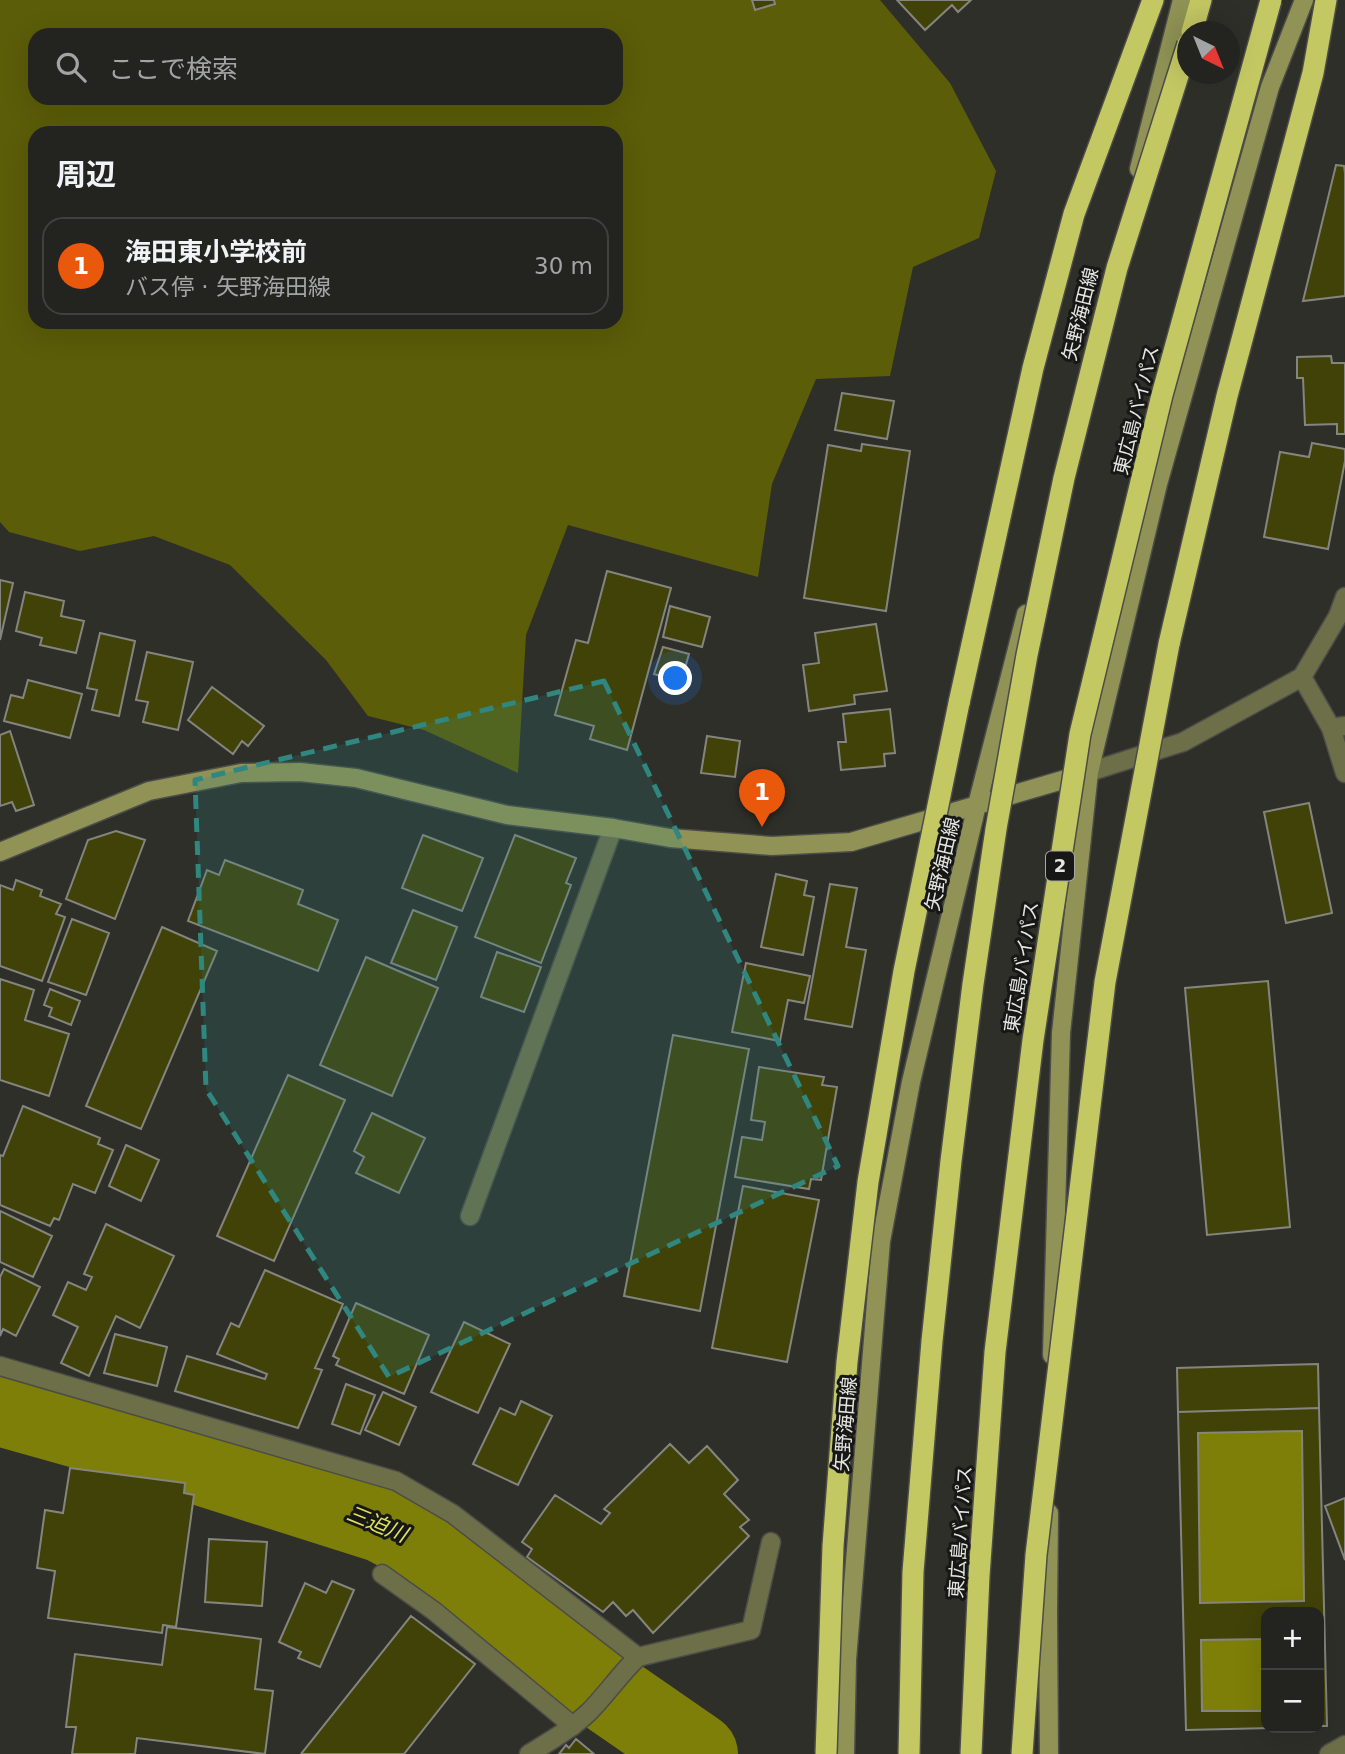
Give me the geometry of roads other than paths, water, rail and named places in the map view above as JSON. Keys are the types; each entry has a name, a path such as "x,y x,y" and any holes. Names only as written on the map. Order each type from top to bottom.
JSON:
{"highway":[{"path":"826,1754 833,1546 847,1362 868,1182 904,971 959,703 1033,368 1074,214 1153,0"},
{"path":"1195,21 1201,0"},
{"name":"東広島バイパス","path":"971,1754 979,1576 995,1352 1033,1040 1080,734 1162,395 1271,0"},
{"path":"1022,1754 1036,1555 1105,982 1169,644 1227,396 1313,74 1326,0"},
{"path":"909,1754 913,1572 932,1341 973,984 996,829 1027,655 1068,465 1117,268 1177,79"}],"main road":[{"name":"矢野海田線","path":"845,1754 847,1660 881,1241 911,1082 977,805 1182,0"},
{"path":"1049,1754 1052,1350 1061,1033 1089,772 1166,457 1270,87 1304,0"},
{"path":"0,852 149,791 241,773 300,772 355,778 507,815 670,838 772,846 851,842 1089,772"}],"street":[{"path":"1089,772 1183,741 1302,677 1338,616 1345,597"},
{"path":"1302,677 1338,727 1345,773"},
{"path":"470,1216 613,828"},
{"path":"0,1367 396,1481 453,1514 633,1662"},
{"path":"529,1754 573,1726 633,1662 751,1630 771,1542"},
{"path":"382,1574 434,1611 573,1726"},
{"path":"1329,1754 1345,1745"}],"waterway":[{"name":"三迫川","path":"0,1405 125,1440 383,1522 423,1543 593,1682 697,1754"}],"place":[{"name":"海田東小学校前","path":"762,827"}]}
